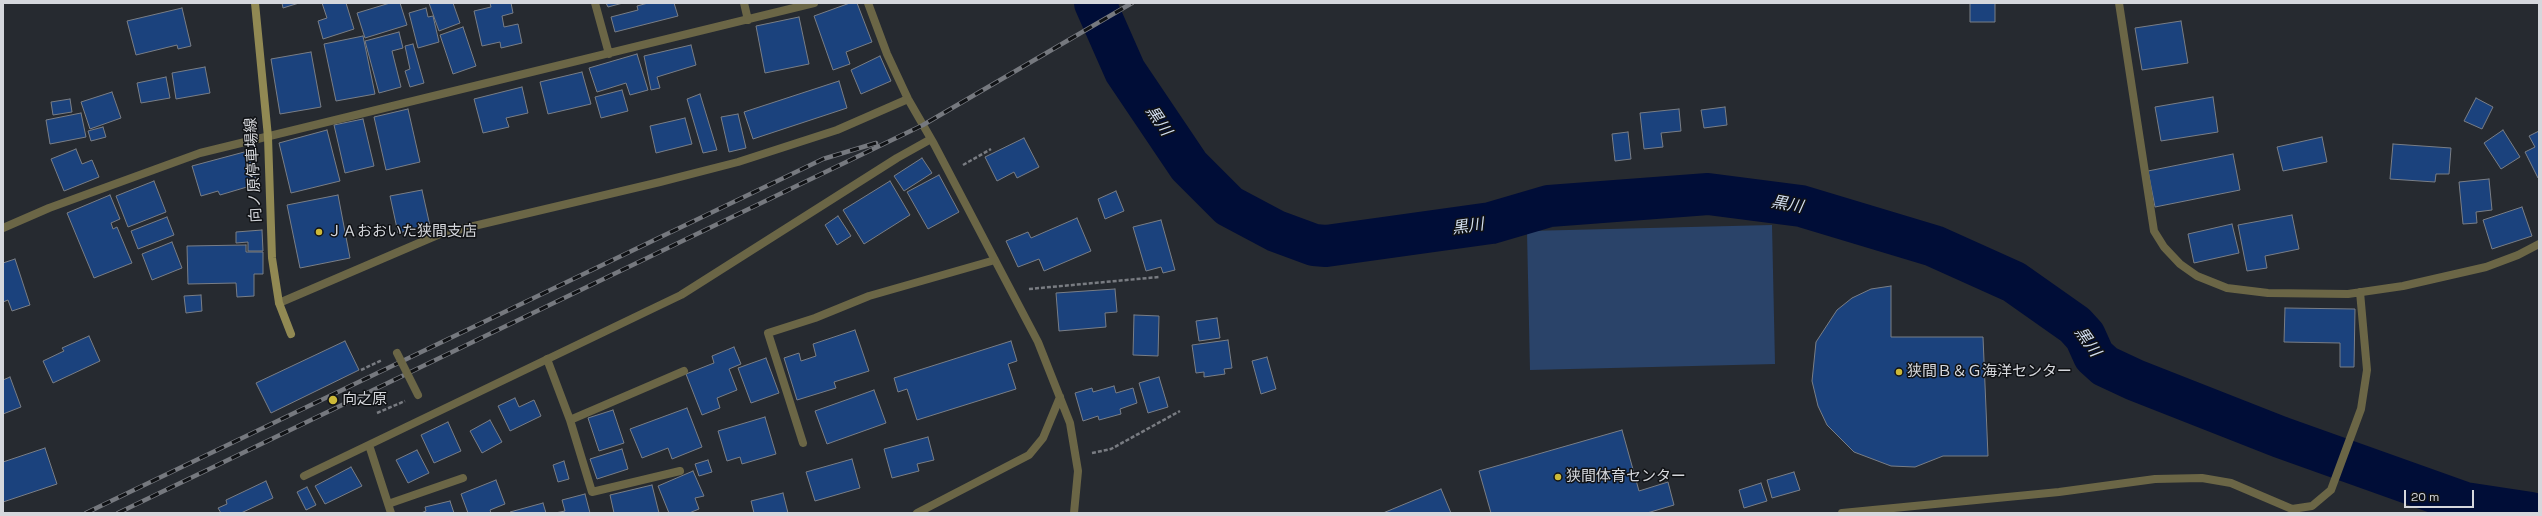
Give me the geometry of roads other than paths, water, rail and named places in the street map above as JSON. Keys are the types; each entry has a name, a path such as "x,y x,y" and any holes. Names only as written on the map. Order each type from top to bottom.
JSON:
{"main road":[{"name":"向ノ原停車場線","path":"255,3 268,136 272,258 279,303 291,334"}],"street":[{"path":"595,3 609,54"},
{"path":"744,3 748,20"},
{"path":"3,228 179,159 814,3"},
{"path":"868,3 887,54 908,99 931,139 1038,342 1070,423 1078,470 1074,513"},
{"path":"2119,3 2150,218 2154,231 2164,247 2180,264 2197,276 2227,288 2306,295 2360,292 2403,286 2486,267 2518,255 2539,244"},
{"path":"279,303 440,234 738,162 837,130 908,99"},
{"path":"304,476 681,295 897,158 931,139"},
{"path":"803,443 768,333 815,318 868,296 995,260"},
{"path":"1842,513 2059,492 2155,479 2202,478 2231,483 2292,509 2312,506 2331,490 2356,428 2366,388 2367,370 2360,292"},
{"path":"398,353 418,395"},
{"path":"547,359 570,420 592,492 680,471"},
{"path":"570,420 684,371"},
{"path":"917,513 1029,455 1042,438 1060,397"},
{"path":"369,445 391,513"},
{"path":"388,504 463,478"}],"waterway":[{"name":"黒川","path":"1095,3 1125,71 1189,166 1229,206 1276,231 1314,245 1326,246 1491,223 1549,206 1708,194 1801,206 1934,246 2014,282 2075,325 2085,336 2094,356 2105,366 2135,380 2280,437 2465,503 2531,513"}],"railway":[{"path":"118,513 923,125 1132,3"},
{"path":"86,513 823,159 876,143"}],"place":[{"name":"ＪＡおおいた狭間支店","path":"319,232"},
{"name":"狭間Ｂ＆Ｇ海洋センター","path":"1899,372"},
{"name":"向之原","path":"333,400"},
{"name":"狭間体育センター","path":"1558,477"}]}
